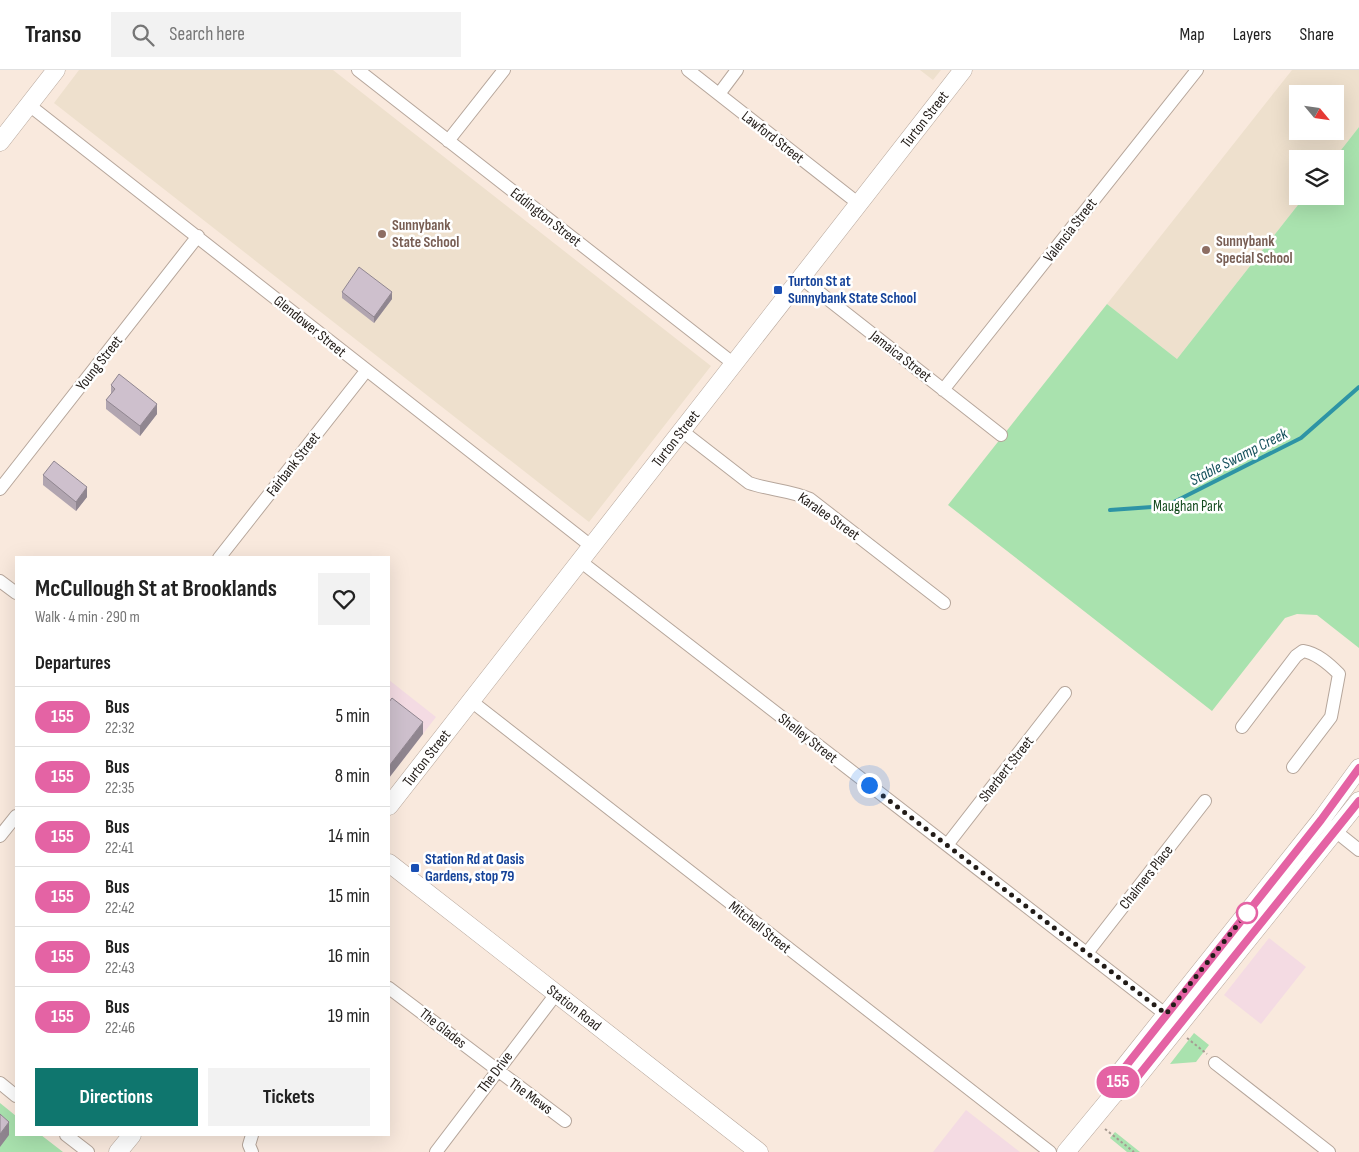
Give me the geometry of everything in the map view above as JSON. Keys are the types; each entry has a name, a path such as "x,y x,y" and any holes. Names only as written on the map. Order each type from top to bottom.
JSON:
{"street":[{"path":"0,142 56,70"},
{"name":"Eddington Street","path":"358,70 734,364"},
{"path":"448,141 504,70"},
{"name":"Lawford Street","path":"688,70 859,204"},
{"path":"719,94 738,70"},
{"name":"Turton Street","path":"390,805 963,70"},
{"name":"Valencia Street","path":"943,390 1197,70"},
{"name":"Glendower Street","path":"29,105 591,546"},
{"name":"Young Street","path":"0,489 198,236"},
{"name":"Jamaica Street","path":"801,278 1001,435"},
{"name":"Fairbank Street","path":"221,556 366,371"},
{"name":"Karalee Street","path":"682,431 749,483 760,487 793,492 810,499 944,603"},
{"name":"Shelley Street","path":"580,561 1087,953 1177,1025"},
{"path":"0,581 15,592"},
{"path":"1242,727 1296,656 1303,650 1312,652 1333,668 1339,674 1331,717 1293,767"},
{"name":"Sherbert Street","path":"947,845 1066,693"},
{"name":"Mitchell Street","path":"471,701 1050,1152"},
{"path":"1177,1025 1359,768"},
{"name":"Chalmers Place","path":"1087,953 1205,801"},
{"path":"1066,1152 1114,1094 1122,1071 1177,1025 1336,832 1359,801"},
{"path":"0,836 15,817"},
{"path":"1321,820 1359,850"},
{"name":"Station Road","path":"390,864 759,1152"},
{"name":"The Glades","path":"390,989 497,1070"},
{"name":"The Drive","path":"436,1152 556,994"},
{"path":"1216,1063 1329,1152"},
{"name":"The Mews","path":"497,1070 565,1121"},
{"path":"0,1083 15,1095"},
{"path":"67,1136 88,1152"},
{"path":"118,1152 131,1136"},
{"path":"252,1136 249,1145 252,1152"}],"path":[{"path":"1177,1025 1216,1063"},
{"path":"1093,1119 1134,1152"}],"shaded area":[{"name":"Sunnybank State School","path":"79,70 333,70 711,366 589,522 54,103"},
{"path":"920,70 941,70 933,80"},
{"name":"Sunnybank Special School","path":"1292,70 1359,70 1359,127 1341,150 1289,150 1289,205 1298,205 1177,359 1107,304"},
{"path":"390,681 436,717 390,777"},
{"path":"1269,938 1306,967 1261,1024 1224,995"},
{"path":"966,1110 1020,1152 933,1152"}],"green space":[{"name":"Maughan Park","path":"1359,127 1359,648 1317,615 1297,614 1285,618 1212,711 948,505 1107,304 1177,359 1298,205 1344,205 1344,150 1341,150"},
{"path":"1194,1033 1209,1045 1196,1062 1170,1064"},
{"path":"0,1103 15,1115 15,1136 42,1136 63,1152 0,1152"},
{"path":"1115,1132 1140,1152 1127,1152 1110,1138"}],"building":[{"path":"359,267 392,292 374,317 342,292"},
{"path":"119,374 157,404 140,426 106,400 115,389 111,385"},
{"path":"54,461 87,487 76,502 43,475"},
{"path":"392,698 423,722 390,765 390,701"},
{"path":"0,1114 9,1122 0,1134"}],"waterway":[{"name":"Stable Swamp Creek","path":"1110,510 1166,506 1301,438 1359,387"}],"bus line":[{"name":"155","path":"1359,768 1321,820 1122,1071 1114,1094 1135,1080 1359,801"}],"place":[{"name":"Sunnybank State School","path":"382,234"},
{"name":"Sunnybank Special School","path":"1206,250"},
{"name":"Turton St at Sunnybank State School","path":"778,290"},
{"name":"Station Rd at Oasis Gardens, stop 79","path":"415,868"}],"route":[{"path":"869,785 1166,1014 1247,913"}]}
